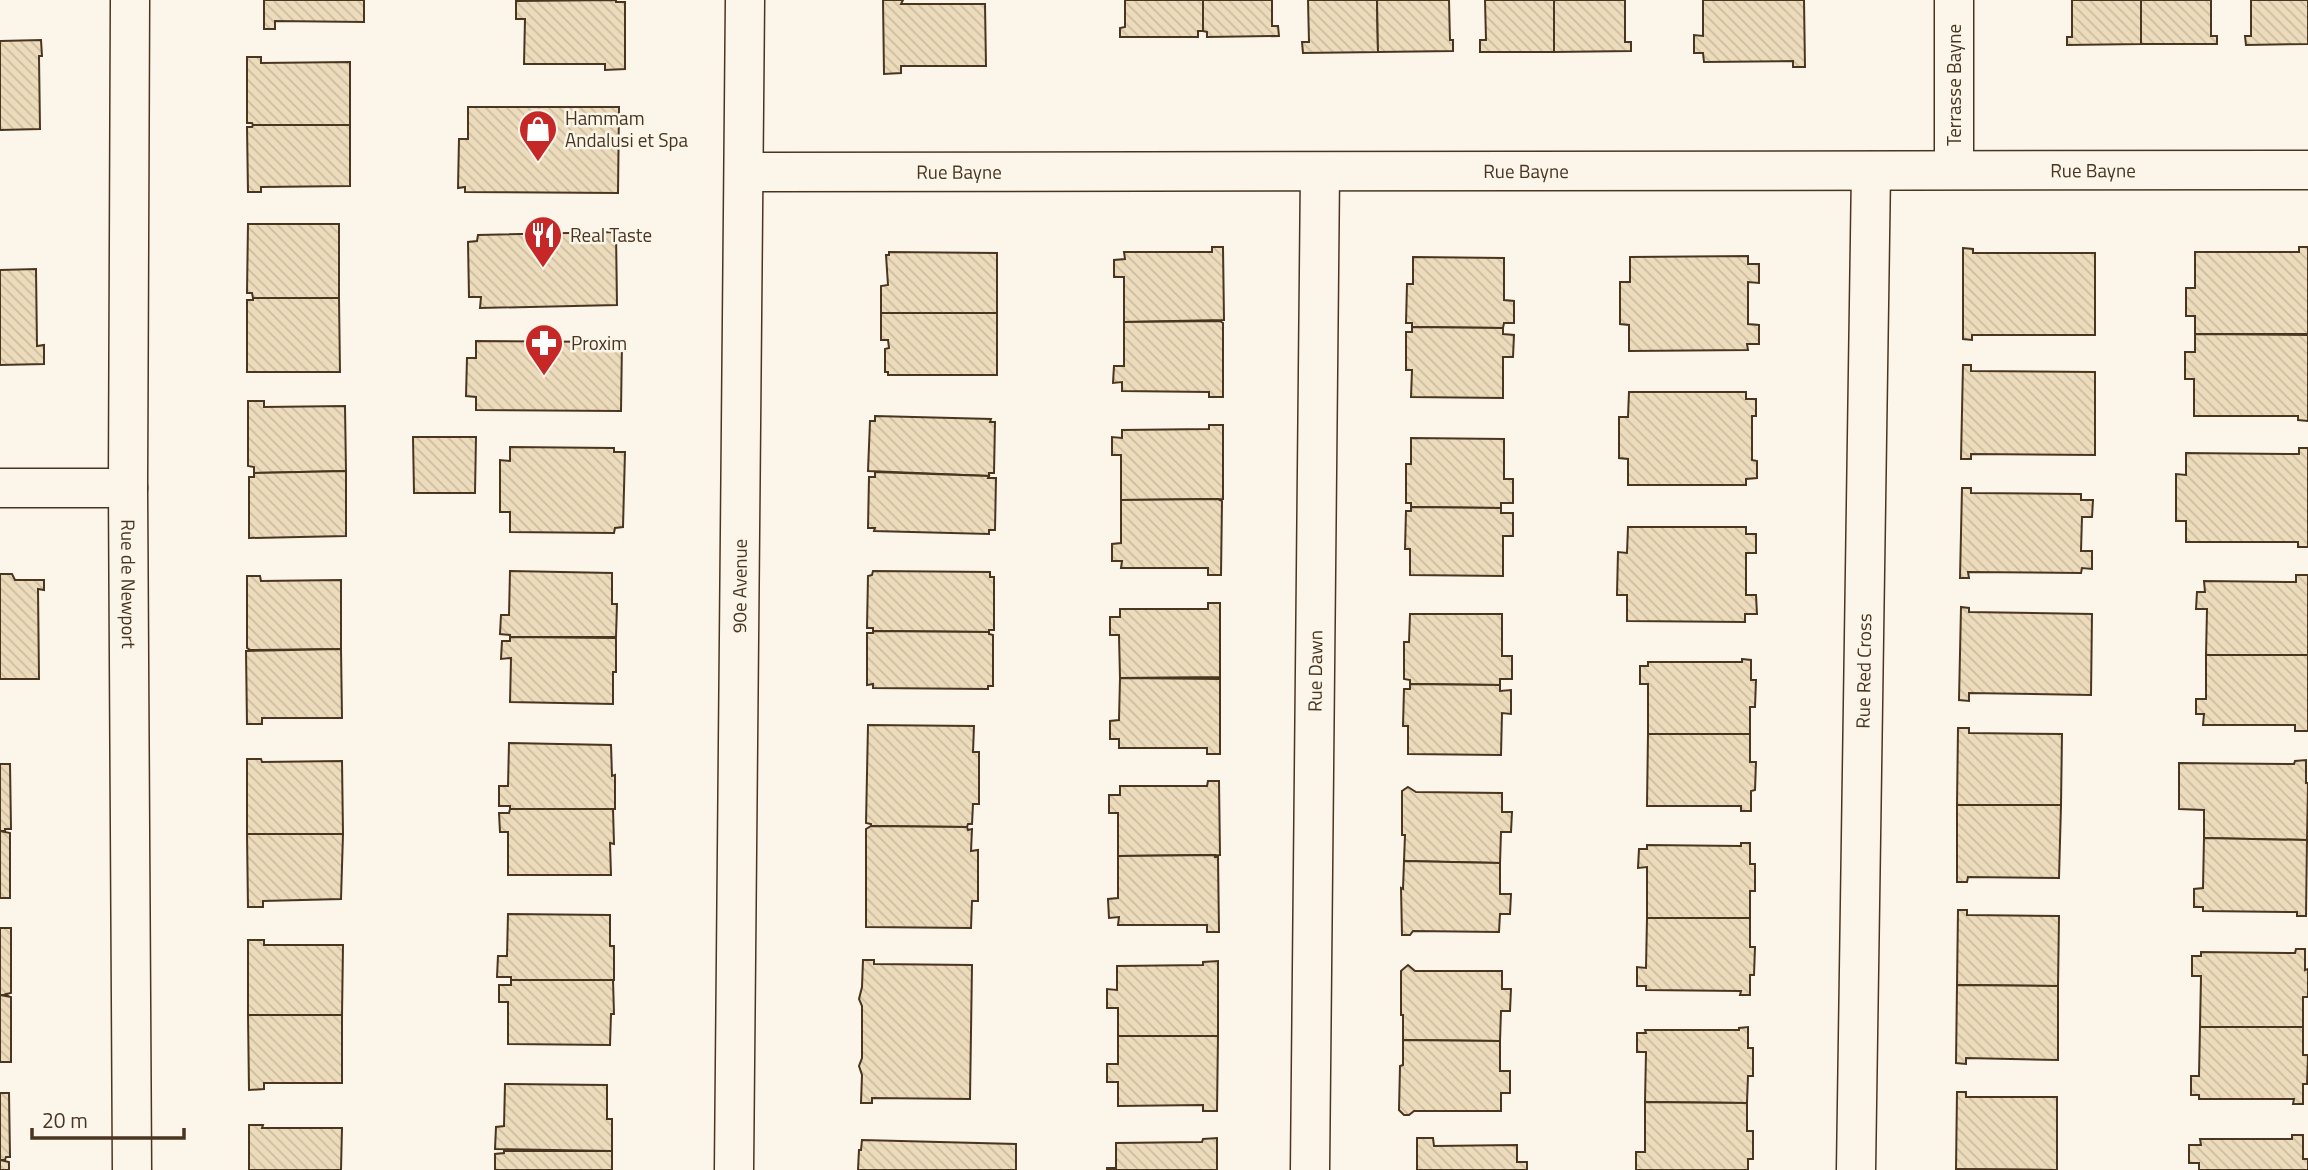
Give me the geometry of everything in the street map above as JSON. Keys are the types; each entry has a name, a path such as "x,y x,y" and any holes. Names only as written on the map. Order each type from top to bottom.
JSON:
{"street":[{"name":"Rue de Newport","path":"130,0 128,488 132,1170"},
{"name":"90e Avenue","path":"734,1170 745,0"},
{"name":"Terrasse Bayne","path":"1954,169 1955,0"},
{"name":"Rue Bayne","path":"744,172 2308,170"},
{"name":"Rue Red Cross","path":"1856,1170 1871,171"},
{"name":"Rue Dawn","path":"1310,1170 1320,172"},
{"path":"0,488 128,488"}],"building":[{"path":"264,0 364,0 364,22 275,21 275,29 264,29"},
{"path":"883,0 903,0 901,4 985,4 986,66 901,66 901,73 884,74"},
{"path":"1125,0 1203,0 1203,31 1198,31 1198,37 1120,37 1120,28 1125,27"},
{"path":"1203,0 1272,0 1272,26 1278,26 1279,36 1207,37 1207,32 1203,31"},
{"path":"1308,0 1377,0 1378,52 1303,53 1302,42 1309,42"},
{"path":"1377,0 1449,0 1450,40 1453,40 1453,51 1378,52"},
{"path":"1485,0 1554,0 1554,52 1480,52 1480,40 1486,40"},
{"path":"1554,0 1625,0 1625,42 1631,42 1631,51 1554,52"},
{"path":"1703,0 1804,0 1805,67 1793,67 1793,61 1704,62 1703,53 1694,53 1694,35 1703,36"},
{"path":"2072,0 2141,0 2141,44 2067,45 2067,37 2072,37"},
{"path":"2141,0 2211,0 2211,36 2217,36 2217,44 2141,44"},
{"path":"2251,0 2308,0 2308,44 2246,45 2245,36 2251,36"},
{"path":"516,1 625,2 625,69 605,70 605,64 524,64 525,19 516,19"},
{"path":"41,40 40,129 0,130 0,41"},
{"path":"247,57 261,57 261,63 350,62 350,125 247,123"},
{"name":"Hammam Andalusi et Spa","path":"468,107 619,107 618,193 465,192 465,187 458,188 459,139 468,139"},
{"path":"350,125 350,186 261,187 261,192 248,192 247,127"},
{"path":"248,224 339,224 339,298 253,298 252,293 247,293"},
{"name":"Real Taste","path":"616,232 617,305 480,308 481,297 469,297 468,242 477,241 478,235"},
{"path":"1212,247 1223,247 1224,320 1124,322 1124,277 1114,277 1114,260 1125,259 1124,252 1212,252"},
{"path":"2299,247 2308,247 2308,334 2195,334 2195,316 2186,316 2186,288 2195,288 2195,252 2299,252"},
{"path":"1963,248 1973,249 1973,253 2095,253 2095,335 1972,335 1972,340 1963,339"},
{"path":"889,252 997,253 997,313 881,313 881,286 888,285 886,255 889,255"},
{"path":"1748,256 1748,264 1759,264 1759,283 1748,282 1748,324 1759,325 1759,344 1747,344 1748,350 1629,351 1629,325 1620,324 1620,282 1630,282 1630,257"},
{"path":"1413,257 1504,258 1504,300 1514,301 1514,323 1504,323 1503,328 1412,327 1412,323 1406,323 1407,284 1413,284"},
{"path":"36,269 37,346 44,345 44,364 0,365 0,270"},
{"path":"339,298 340,372 247,372 247,300"},
{"path":"881,313 997,313 997,375 888,375 888,372 885,372 885,349 889,348 888,340 881,340"},
{"path":"1124,322 1223,323 1223,397 1209,397 1209,392 1122,391 1122,382 1113,383 1114,366 1124,366"},
{"path":"1412,327 1503,328 1503,334 1514,335 1513,357 1503,357 1503,398 1411,397 1412,370 1406,370 1406,332 1412,332"},
{"path":"2195,334 2308,335 2308,421 2298,420 2298,416 2194,416 2194,379 2185,379 2185,352 2195,352"},
{"name":"Proxim","path":"476,341 622,342 621,411 476,410 476,397 466,396 467,358 476,358"},
{"path":"1963,365 1971,365 1971,371 2095,372 2095,455 1971,454 1971,459 1961,459"},
{"path":"1629,392 1746,392 1746,399 1756,399 1756,416 1752,416 1752,460 1757,461 1757,478 1746,479 1746,485 1628,485 1628,459 1619,458 1619,417 1628,417"},
{"path":"248,401 264,401 264,407 345,406 346,471 254,473 254,467 248,466"},
{"path":"875,416 991,419 990,422 995,422 994,473 989,473 989,476 868,471 870,421 875,421"},
{"path":"1209,425 1223,425 1223,499 1121,500 1121,455 1112,455 1112,437 1122,438 1122,430 1209,429"},
{"path":"413,437 476,437 475,493 414,493"},
{"path":"1411,438 1504,439 1504,479 1513,479 1513,503 1501,503 1501,508 1411,507 1411,503 1406,503 1406,464 1411,464"},
{"path":"510,447 614,448 614,452 625,452 623,527 615,528 614,533 510,532 510,512 500,512 500,460 510,461"},
{"path":"2299,448 2308,448 2308,547 2298,547 2298,542 2186,542 2186,521 2176,521 2176,474 2186,475 2186,453 2299,454"},
{"path":"346,471 346,536 249,538 249,477 254,477 254,473"},
{"path":"875,472 996,478 995,530 989,530 989,534 874,531 875,528 868,528 869,477 875,477"},
{"path":"1962,488 1971,488 1971,493 2081,494 2081,500 2093,500 2092,517 2082,517 2081,551 2092,551 2092,569 2082,568 2081,573 1968,572 1969,578 1960,578"},
{"path":"1121,500 1222,501 1221,575 1208,575 1208,568 1121,568 1122,561 1112,561 1112,544 1121,543"},
{"path":"1411,507 1501,508 1501,513 1513,513 1513,536 1503,536 1503,576 1410,575 1410,549 1405,549 1406,511 1411,511"},
{"path":"1628,527 1746,527 1746,534 1756,534 1756,553 1746,553 1746,595 1756,595 1757,614 1745,614 1745,622 1627,621 1627,595 1617,595 1618,552 1627,553"},
{"path":"510,571 612,573 612,604 617,604 616,637 510,637 500,634 501,615 509,615"},
{"path":"873,571 990,572 990,577 994,577 994,630 873,631 873,628 867,628 868,576 872,575"},
{"path":"0,574 12,574 15,580 44,580 44,590 38,589 39,679 0,679"},
{"path":"2296,575 2308,575 2308,655 2206,655 2207,609 2196,609 2197,592 2205,592 2204,581 2296,582"},
{"path":"247,576 260,576 261,581 341,580 341,649 247,648"},
{"path":"1208,603 1220,603 1220,677 1120,678 1119,635 1110,635 1110,617 1120,617 1120,609 1208,609"},
{"path":"1961,607 1969,608 1969,612 2092,614 2091,695 1969,693 1969,701 1959,700"},
{"path":"1410,614 1502,614 1502,656 1512,656 1512,679 1500,679 1500,685 1410,684 1410,680 1404,679 1404,642 1409,642"},
{"path":"989,632 993,635 993,686 988,686 988,689 873,688 873,684 867,685 867,633"},
{"path":"510,637 615,638 613,704 510,702 511,658 501,659 502,641 510,641"},
{"path":"341,649 342,718 262,718 262,724 247,724 246,651"},
{"path":"2206,655 2308,655 2308,731 2295,731 2295,725 2203,725 2204,714 2196,714 2196,699 2206,699"},
{"path":"1742,659 1751,660 1751,680 1756,680 1755,707 1750,707 1750,734 1648,734 1648,684 1640,684 1640,666 1648,666 1648,662 1742,662"},
{"path":"1120,678 1220,679 1220,754 1207,754 1207,748 1119,748 1119,739 1110,739 1110,721 1119,720"},
{"path":"1410,684 1500,685 1500,691 1511,690 1511,714 1502,713 1501,755 1408,754 1408,726 1403,726 1404,689 1410,689"},
{"path":"868,725 974,726 973,752 979,752 979,804 973,804 972,824 967,827 871,826 866,823"},
{"path":"1958,728 1969,728 1969,733 2062,734 2061,805 1957,805"},
{"path":"1648,734 1750,734 1750,762 1756,762 1751,811 1741,811 1741,806 1647,806"},
{"path":"509,743 611,745 612,776 615,775 615,809 510,809 510,806 499,806 499,786 508,786"},
{"path":"247,759 261,759 262,762 342,761 343,834 247,834"},
{"path":"2306,760 2307,840 2204,838 2204,810 2179,809 2179,763 2294,764 2295,761"},
{"path":"0,764 10,764 11,829 5,831 0,831"},
{"path":"1208,781 1219,781 1220,855 1118,856 1118,813 1109,813 1109,795 1120,795 1120,786 1207,786"},
{"path":"1408,787 1416,792 1502,793 1502,812 1512,812 1511,832 1501,832 1500,863 1404,861 1402,791"},
{"path":"1957,805 2061,805 2059,878 1968,877 1967,882 1957,882"},
{"path":"510,809 613,809 611,875 508,875 508,832 500,832 499,813 509,813"},
{"path":"871,826 972,829 971,851 978,850 978,901 972,901 971,928 866,927 866,829"},
{"path":"0,831 10,833 10,898 0,898"},
{"path":"247,834 343,834 341,899 263,901 263,907 248,907"},
{"path":"2204,838 2307,840 2306,916 2297,916 2297,912 2203,911 2203,907 2194,907 2194,889 2203,888"},
{"path":"1741,843 1750,843 1750,864 1755,864 1755,891 1750,891 1750,918 1647,918 1647,867 1638,868 1639,849 1647,849 1647,845 1741,846"},
{"path":"1118,856 1218,857 1219,932 1207,932 1207,925 1118,925 1119,917 1109,918 1108,899 1118,898"},
{"path":"1404,861 1500,863 1500,894 1511,894 1510,914 1500,914 1499,932 1413,931 1410,935 1402,935 1401,888 1403,889"},
{"path":"1958,910 1967,910 1967,915 2059,916 2058,986 1957,985"},
{"path":"508,914 610,915 614,980 511,980 511,977 497,977 498,956 507,956"},
{"path":"1647,918 1750,918 1750,947 1755,947 1750,995 1740,995 1741,991 1646,990 1646,986 1637,986 1637,967 1646,968"},
{"path":"0,928 11,928 11,993 7,995 0,995"},
{"path":"248,940 264,940 264,945 343,945 342,1015 248,1015"},
{"path":"2296,949 2305,949 2305,970 2308,969 2308,997 2303,997 2303,1027 2200,1027 2201,976 2192,976 2192,956 2201,956 2201,952 2295,953"},
{"path":"863,960 874,960 874,964 972,965 970,1099 872,1098 872,1103 861,1103 862,1075 859,1066 862,1058 862,1006 859,999"},
{"path":"1218,961 1218,1036 1118,1036 1118,1008 1107,1008 1107,989 1117,990 1117,966 1203,965 1203,962"},
{"path":"1408,965 1415,971 1502,971 1502,989 1511,989 1510,1011 1501,1011 1500,1041 1403,1040 1401,971"},
{"path":"511,980 613,980 614,1014 611,1014 610,1045 508,1044 508,1002 499,1002 499,985 511,985"},
{"path":"1957,985 2058,986 2058,1060 1966,1058 1966,1064 1956,1063"},
{"path":"0,995 11,997 11,1062 0,1062"},
{"path":"248,1015 342,1015 342,1083 264,1083 264,1089 249,1090"},
{"path":"1748,1027 1748,1048 1753,1048 1753,1076 1748,1076 1747,1103 1645,1102 1646,1052 1637,1052 1637,1033 1646,1033 1645,1030 1739,1030"},
{"path":"2200,1027 2303,1027 2303,1055 2308,1055 2303,1104 2293,1104 2294,1099 2199,1099 2199,1095 2191,1095 2191,1076 2199,1076"},
{"path":"1118,1036 1218,1036 1217,1111 1203,1111 1203,1105 1118,1106 1118,1082 1107,1082 1107,1064 1118,1064"},
{"path":"1403,1040 1500,1041 1500,1071 1510,1071 1510,1093 1501,1093 1501,1111 1414,1111 1404,1115 1399,1110"},
{"path":"505,1084 607,1085 607,1119 612,1119 612,1151 495,1149 496,1127 504,1126"},
{"path":"1957,1092 1966,1092 1966,1097 2057,1097 2057,1170 1956,1169"},
{"path":"0,1093 9,1093 10,1157 5,1160 0,1160"},
{"path":"1645,1102 1747,1103 1747,1131 1753,1131 1753,1159 1748,1159 1748,1170 1636,1170 1636,1152 1645,1152"},
{"path":"249,1125 263,1125 262,1128 342,1128 341,1170 249,1170"},
{"path":"2292,1135 2303,1135 2303,1159 2308,1159 2308,1170 2199,1170 2199,1163 2189,1163 2189,1145 2201,1145 2200,1139 2292,1139"},
{"path":"1217,1138 1217,1170 1107,1170 1116,1168 1116,1143 1202,1142 1203,1139"},
{"path":"1417,1138 1433,1138 1434,1146 1517,1145 1517,1162 1527,1162 1527,1170 1417,1170"},
{"path":"862,1140 1016,1144 1016,1170 858,1170"},
{"path":"504,1151 612,1151 612,1170 495,1170 495,1154"},
{"path":"0,1160 9,1162 9,1170 0,1170"},
{"path":"1956,1169 2057,1170 1956,1170"}],"place":[{"name":"Hammam Andalusi et Spa","path":"538,163"},
{"name":"Real Taste","path":"543,269"},
{"name":"Proxim","path":"544,377"}]}
